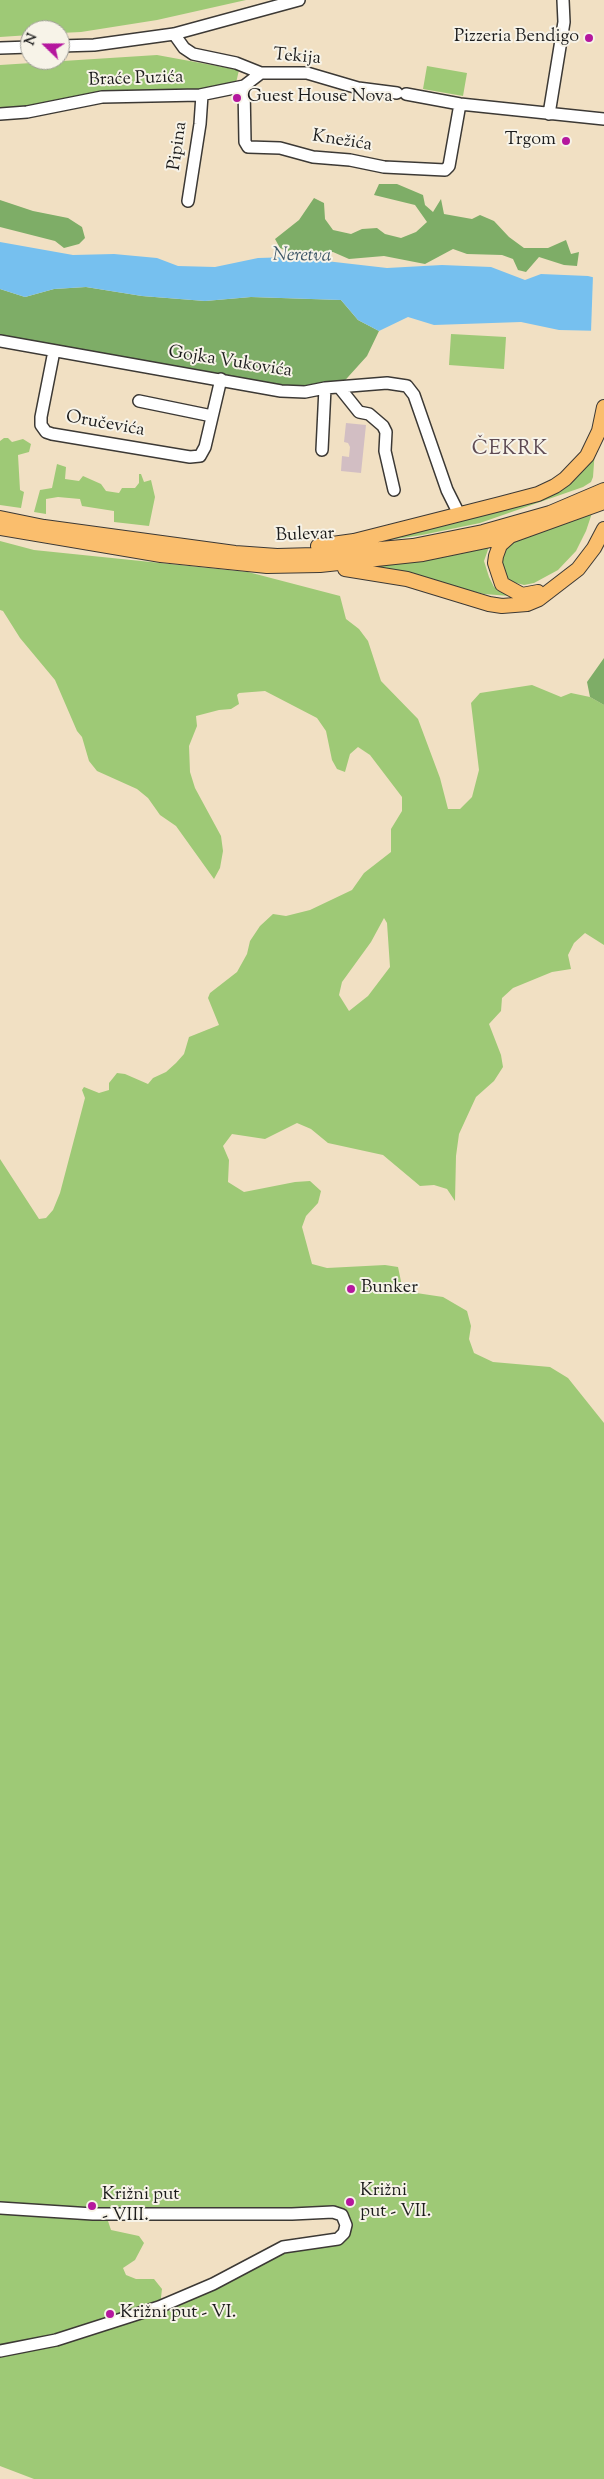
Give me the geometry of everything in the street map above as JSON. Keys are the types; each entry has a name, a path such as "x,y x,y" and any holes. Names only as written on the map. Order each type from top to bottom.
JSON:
{"main road":[{"path":"235,553 354,541 538,494 565,479 587,456 594,443 604,407"},
{"name":"Bulevar","path":"0,518 44,527 235,553 277,556 352,553 413,546 491,530 581,505 604,490"},
{"path":"0,528 161,555 267,566 320,565 423,554 510,536 581,505 604,502"},
{"path":"320,565 407,579 502,606 533,602 554,589 578,569 594,548 604,529"},
{"path":"510,536 500,545 496,556 495,563 502,584 522,595 554,589"}],"street":[{"path":"70,46 94,45 174,34 299,0"},
{"path":"549,114 564,22 563,0"},
{"name":"Tekija","path":"174,34 184,48 193,54 236,63 261,73 307,73 358,88 460,104 604,119"},
{"path":"0,48 20,47"},
{"path":"244,86 261,73"},
{"name":"Braće Puzića","path":"0,114 27,112 102,97 202,95 244,86"},
{"name":"Knežića","path":"244,86 245,142 248,147 280,148 313,157 350,160 384,166 448,169 460,104"},
{"name":"Pipina","path":"188,201 199,133 202,95"},
{"name":"Gojka Vukovića","path":"0,341 281,391 305,392 325,388 387,383 407,386 411,390 447,490 459,514"},
{"name":"Oručevića","path":"54,351 41,417 41,425 46,432 196,457 200,456 203,451 221,380"},
{"path":"339,387 359,412 369,414 383,426 386,432 385,451 394,490"},
{"path":"322,450 325,388"},
{"name":"Oručevića","path":"139,401 212,416"},
{"path":"0,2208 93,2214 274,2214 333,2212 342,2215 346,2225 344,2234 338,2239 283,2247 213,2284 159,2307 56,2340 0,2351"}],"shaded area":[{"path":"346,423 366,425 361,473 341,471 342,456 349,457 350,447 348,443 344,442"}],"green space":[{"path":"0,0 246,0 157,20 81,32 70,33 70,20 20,20 20,36 0,37"},
{"path":"157,55 239,70 236,83 199,93 0,111 0,65 20,64 20,70 70,70 70,61"},
{"path":"427,66 467,73 463,96 423,89"},
{"path":"379,184 397,184 423,195 425,205 433,212 441,199 444,214 472,219 480,215 494,221 509,237 524,248 548,248 566,240 571,254 579,252 577,266 564,265 539,257 526,272 518,270 513,259 502,255 467,254 453,249 425,264 384,256 349,259 333,252 308,255 289,252 280,248 275,239 299,220 314,198 324,203 325,219 333,230 351,234 362,229 377,228 385,234 401,238 416,232 427,222 415,205 374,195"},
{"path":"0,200 33,211 68,218 82,227 85,238 79,244 64,248 55,241 0,227"},
{"path":"86,287 142,296 205,301 251,297 341,300 358,320 379,331 367,356 339,387 305,392 0,341 0,289 25,297 54,289"},
{"path":"451,334 506,337 504,369 449,365"},
{"path":"8,438 12,442 23,439 31,444 29,452 18,455 20,490 24,492 21,508 0,505 0,441"},
{"path":"595,449 593,477 591,482 583,487 480,523 422,535 357,545 538,495"},
{"path":"57,464 66,467 65,479 79,481 83,476 101,484 106,491 119,493 122,488 135,488 139,483 139,474 141,474 144,482 151,480 155,497 149,526 114,522 114,511 82,506 80,499 58,497 46,499 46,514 34,512 40,490 52,488"},
{"path":"592,513 576,551 558,570 534,583 524,585 505,580 498,564 505,545"},
{"path":"0,541 34,550 248,572 340,596 346,619 359,629 368,641 381,681 418,719 440,778 448,809 460,809 472,797 479,770 471,703 480,693 532,685 561,697 571,693 590,697 604,705 604,945 585,933 574,943 568,955 571,969 552,972 513,988 502,998 501,1011 489,1024 501,1055 503,1067 494,1081 476,1097 459,1134 456,1156 455,1201 447,1189 434,1185 420,1186 383,1155 328,1143 311,1129 297,1123 265,1139 232,1134 223,1146 229,1160 228,1182 244,1192 310,1181 321,1191 318,1203 306,1216 302,1227 312,1264 327,1268 385,1265 398,1267 403,1291 443,1297 467,1311 471,1326 469,1339 474,1353 493,1362 550,1367 568,1378 604,1423 604,2479 34,2479 0,2466 0,1159 39,1219 46,1218 53,1210 60,1193 85,1098 82,1090 84,1087 99,1093 109,1090 109,1083 117,1073 125,1074 148,1084 153,1078 166,1072 184,1054 189,1037 219,1025 208,998 210,993 237,972 247,954 250,941 260,926 273,914 286,916 310,910 352,890 364,873 391,852 391,829 402,811 402,797 370,755 358,747 350,754 345,772 337,769 332,760 326,731 317,718 265,691 239,693 237,695 239,704 231,709 196,716 197,726 189,746 190,772 195,788 221,836 223,851 220,868 214,879 176,826 160,815 148,798 137,789 97,771 89,761 82,737 77,731 55,680 20,638 3,611 0,610","holes":["384,918 387,923 390,967 368,996 349,1011 339,995 342,982 371,942","106,2215 342,2215 338,2239 270,2253 160,2306 162,2289 154,2279 136,2279 126,2275 123,2268 135,2260 144,2243 139,2236 111,2230"]},
{"path":"490,544 484,561 489,577 494,587 510,596 484,594 371,566"},
{"path":"604,658 604,705 590,697 587,682"}],"water":[{"path":"0,242 73,255 114,254 157,258 178,266 215,267 258,258 291,257 387,268 442,265 491,267 525,280 541,274 588,276 604,280 604,331 559,330 521,322 434,325 408,317 379,331 358,320 341,300 251,297 205,301 142,296 86,287 54,289 25,297 0,289"}],"pier":[{"path":"593,275 604,278 604,333 591,332"}],"place":[{"name":"Pizzeria Bendigo","path":"589,38"},
{"name":"Guest House Nova","path":"237,98"},
{"name":"Trgom","path":"566,141"},
{"name":"Bunker","path":"351,1289"},
{"name":"Križni put - VII.","path":"350,2202"},
{"name":"Križni put - VIII.","path":"92,2206"},
{"name":"Križni put - VI.","path":"110,2314"}],"district":[{"name":"ČEKRK","path":"510,451"}],"water label":[{"name":"Neretva","path":"302,257"}]}
